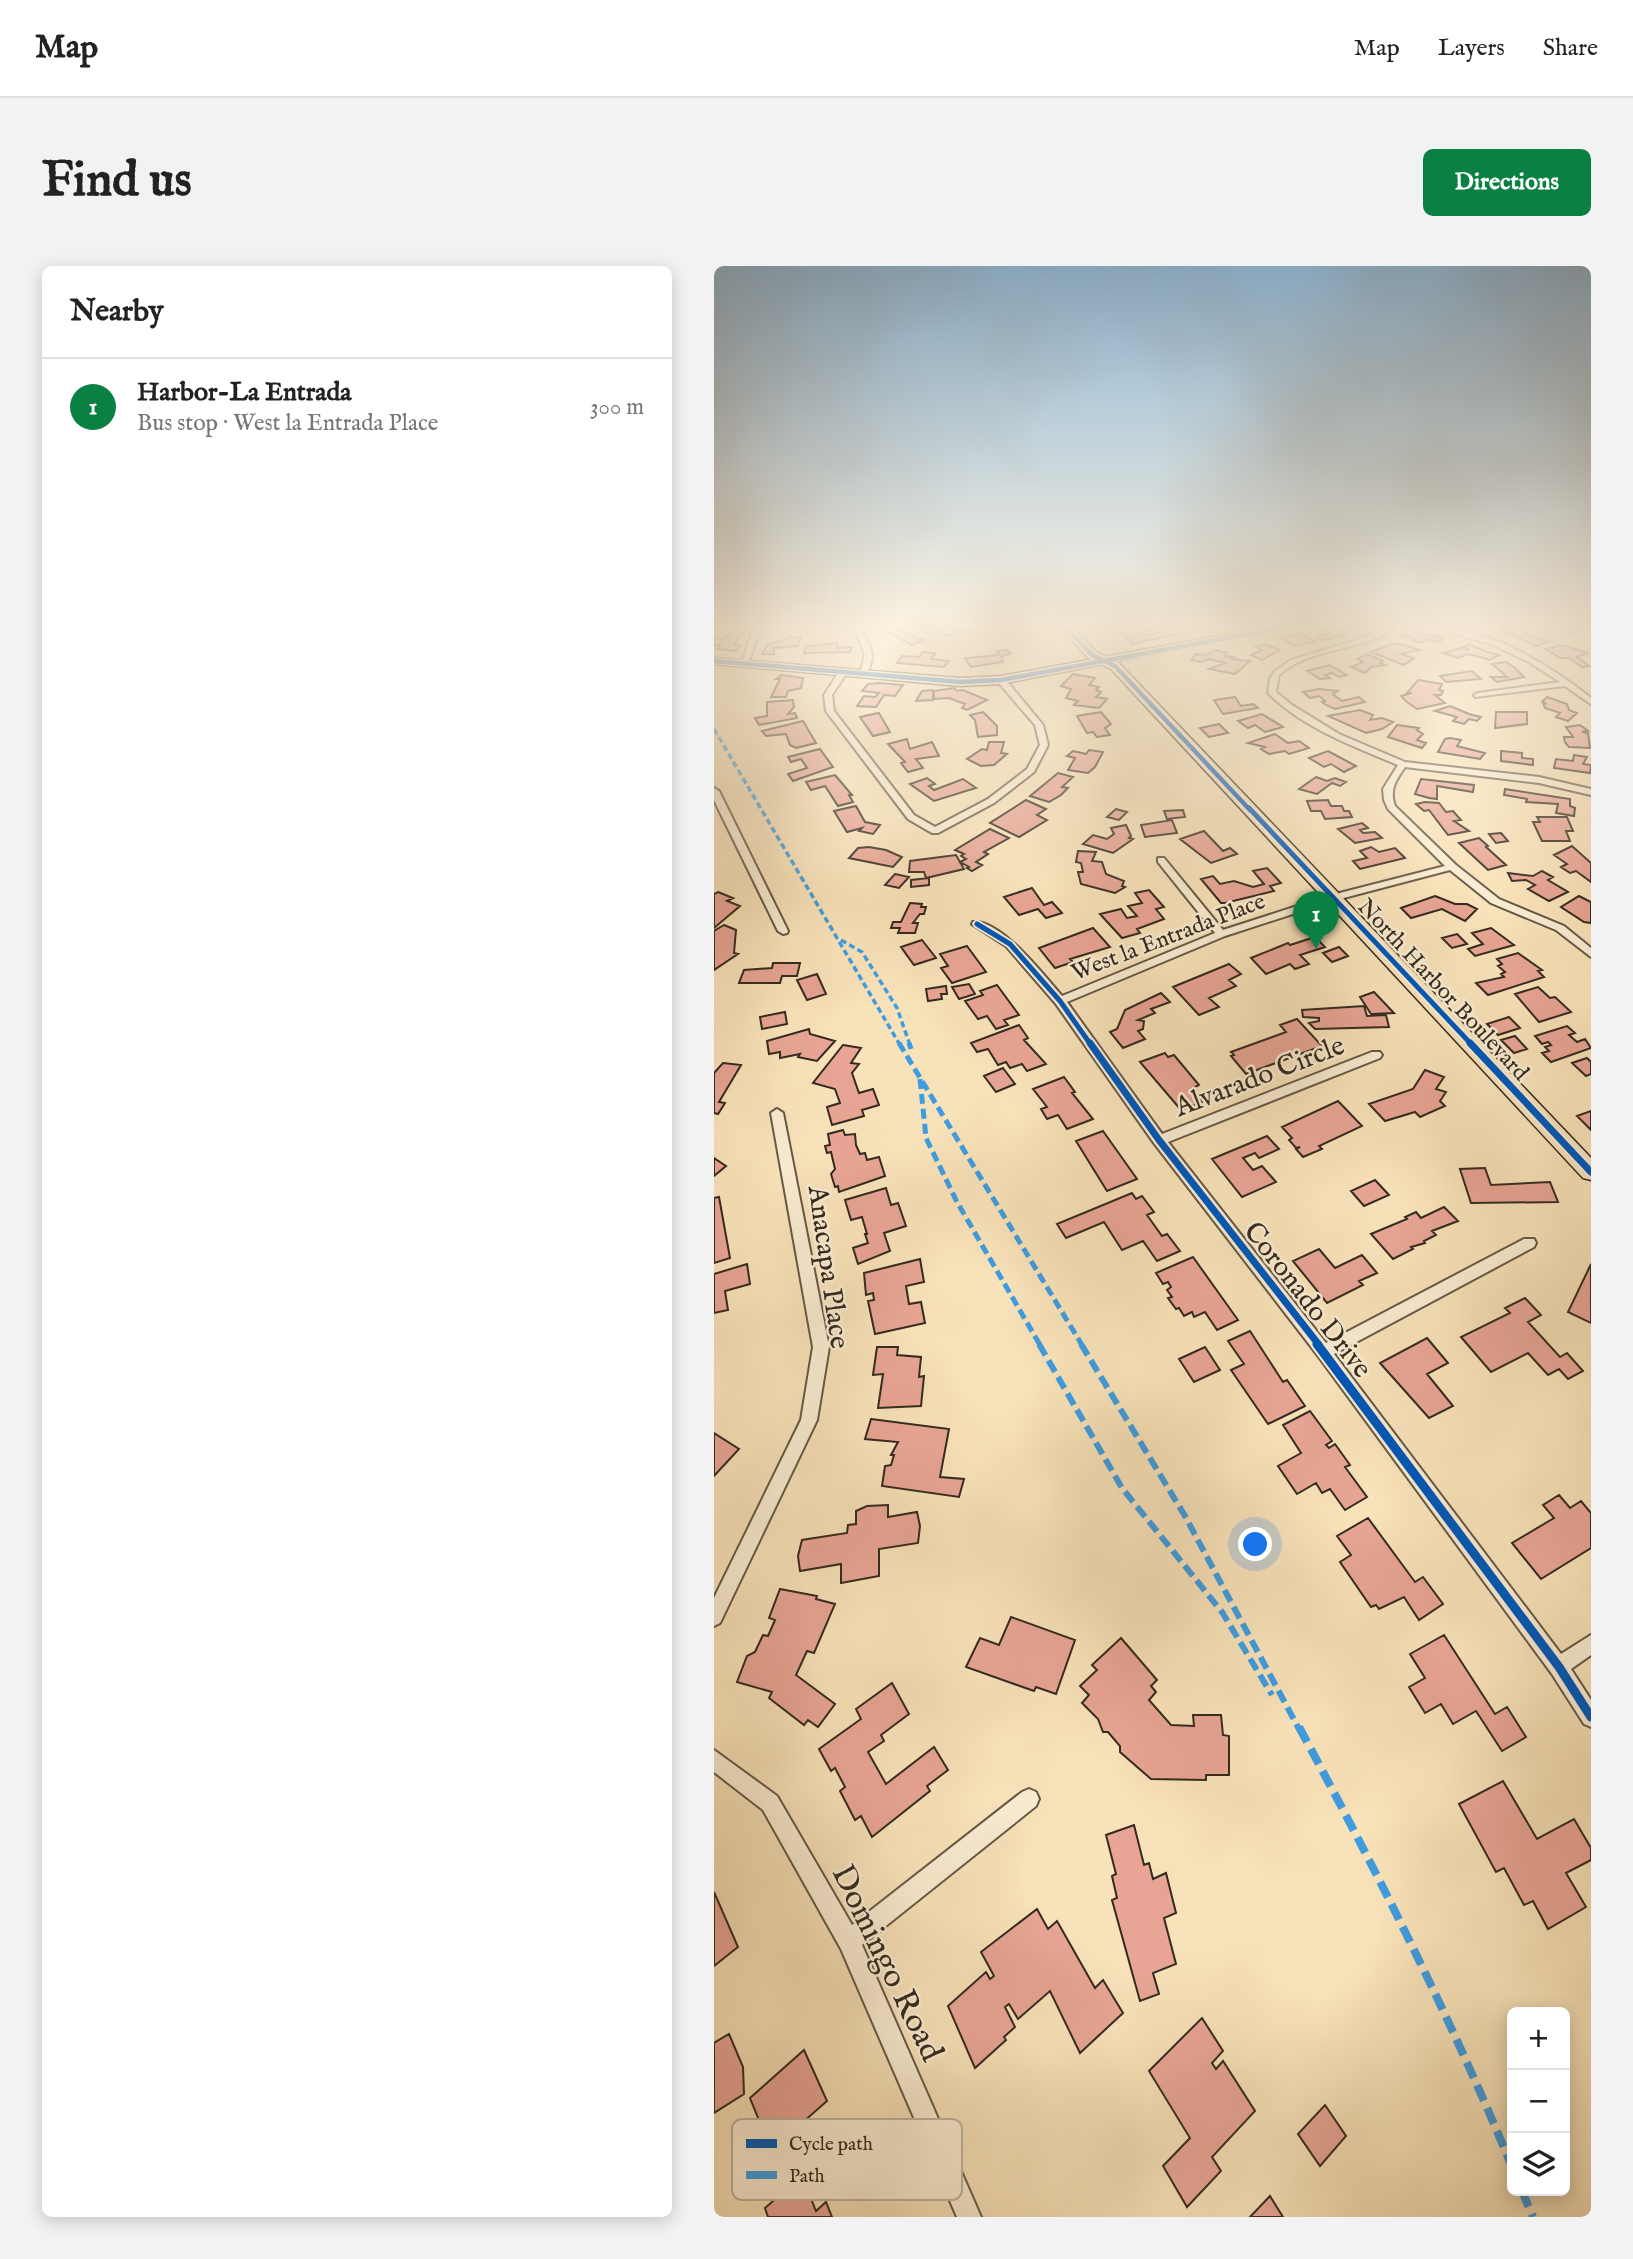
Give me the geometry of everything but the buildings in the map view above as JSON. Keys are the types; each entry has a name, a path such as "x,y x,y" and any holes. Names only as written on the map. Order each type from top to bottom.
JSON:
{"main road":[{"name":"North Harbor Boulevard","path":"1161,716 1591,1172"}],"street":[{"path":"834,716 911,817 935,831 991,801 1031,770 1044,745 1038,725 1031,716"},
{"path":"1304,716 1336,736 1404,764 1539,780 1591,792"},
{"path":"1404,764 1388,785 1386,796 1391,807 1452,867 1495,901 1560,928 1591,954"},
{"path":"714,791 783,931"},
{"path":"1161,860 1222,934"},
{"name":"West la Entrada Place","path":"1060,1001 1222,934 1332,898 1452,867"},
{"name":"Coronado Drive","path":"977,923 1010,944 1060,1001 1159,1140 1324,1352 1559,1667 1591,1717"},
{"name":"Alvarado Circle","path":"1159,1140 1376,1055"},
{"name":"Anacapa Place","path":"714,1617 808,1420 821,1347 777,1113"},
{"path":"1324,1352 1529,1243"},
{"path":"1559,1667 1591,1644"},
{"name":"Domingo Road","path":"714,1760 770,1804 849,1941 926,2119"},
{"path":"849,1941 1029,1799"},
{"name":"Domingo Road","path":"962,2200 969,2217"}],"marked path":[{"path":"714,729 830,929 1185,1516 1367,1854 1480,2089 1507,2155"},
{"path":"841,940 862,952 897,1008 911,1049"},
{"path":"920,1079 926,1138 957,1202 1122,1488 1222,1612 1272,1695"},
{"path":"1524,2196 1533,2217"}],"cycle path":[{"path":"1162,716 1591,1172"},
{"path":"977,924 1010,944 1060,1001 1159,1140 1324,1352 1559,1667 1591,1717"}],"place":[{"name":"Harbor-La Entrada","path":"1316,949"}]}
